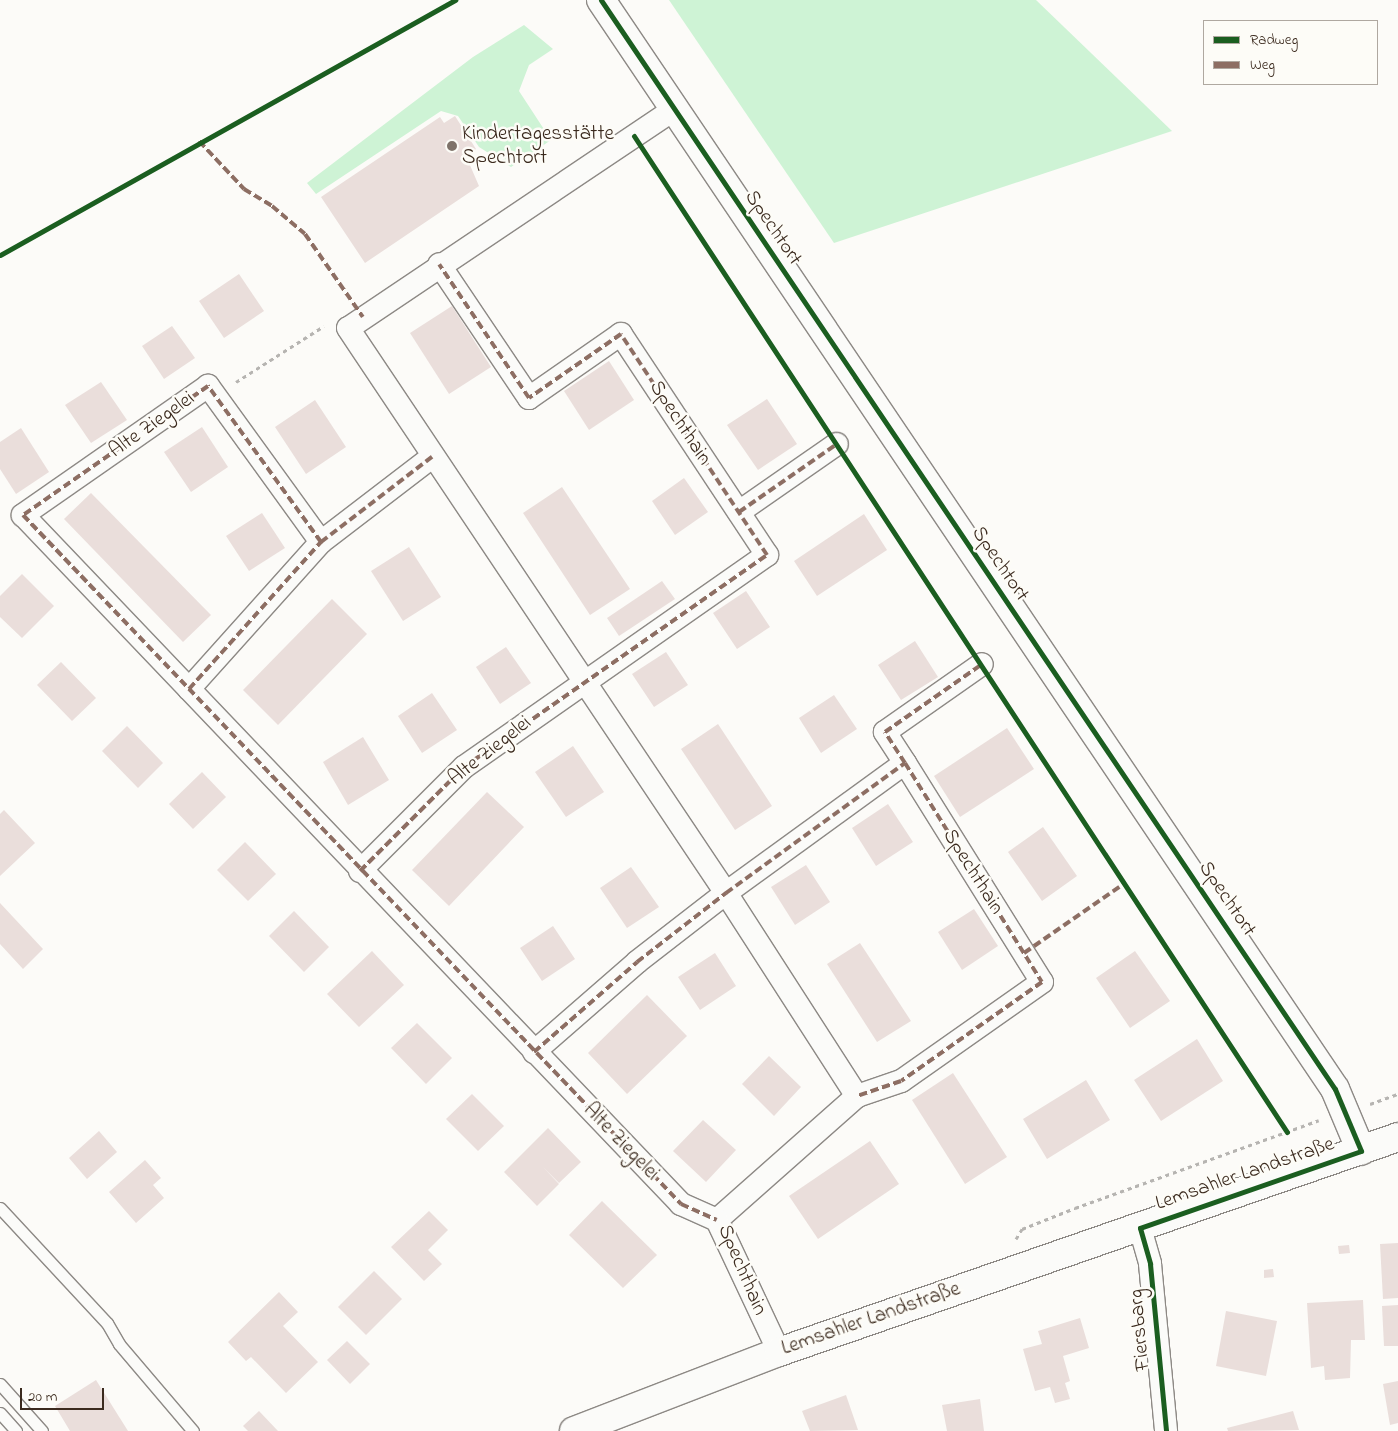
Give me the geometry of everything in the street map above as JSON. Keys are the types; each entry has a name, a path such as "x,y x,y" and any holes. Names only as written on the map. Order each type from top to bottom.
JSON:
{"street":[{"name":"Spechtort","path":"601,0 673,110 1334,1089 1361,1151"},
{"path":"673,110 439,264 348,328 726,893 857,1096"},
{"name":"Spechthain","path":"439,264 529,398 621,334 767,555 585,681"},
{"name":"Alte Ziegelei","path":"321,542 208,386 23,515 360,872 682,1204 717,1220"},
{"path":"739,512 837,444"},
{"path":"189,689 321,542 433,456"},
{"path":"534,1052 637,962 726,893 905,763 885,732 982,664"},
{"name":"Alte Ziegelei","path":"360,872 464,767 585,681"},
{"name":"Spechthain","path":"779,1352 717,1220 857,1096 901,1081 1042,982 905,763"},
{"name":"Lemsahler Landstraße","path":"574,1431 779,1352 993,1276 1140,1228 1398,1137"},
{"name":"Fiersbarg","path":"1140,1228 1150,1264 1166,1431"}],"lane":[{"path":"0,1208 107,1323 120,1344 193,1431"},
{"path":"0,1384 42,1431"},
{"path":"0,1413 16,1431"}],"path":[{"path":"215,396 334,319 348,328"},
{"path":"993,1276 1022,1229 1398,1094"}],"green space":[{"path":"669,0 1036,0 1172,131 834,243"},
{"path":"524,25 553,49 529,65 519,91 551,140 511,167 479,147 458,116 441,111 316,194 307,183 473,57"}],"building":[{"path":"455,116 476,149 466,156 479,186 365,263 321,197 440,117 444,123"},
{"path":"239,274 264,311 224,338 199,301"},
{"path":"452,306 491,367 449,394 410,333"},
{"path":"172,326 195,358 164,379 142,346"},
{"path":"609,361 634,400 589,430 564,391"},
{"path":"101,382 127,420 91,443 65,405"},
{"path":"767,399 797,444 758,470 727,425"},
{"path":"315,400 346,447 306,474 275,427"},
{"path":"202,427 228,467 191,492 164,452"},
{"path":"21,428 49,472 16,494 0,469 0,442"},
{"path":"684,478 708,512 675,535 652,501"},
{"path":"562,487 630,589 590,615 523,513"},
{"path":"91,493 211,615 183,642 64,519"},
{"path":"262,513 285,548 249,571 226,536"},
{"path":"864,514 887,550 817,596 794,561"},
{"path":"409,547 441,597 403,621 371,571"},
{"path":"22,574 54,606 22,638 0,617 0,596"},
{"path":"662,581 675,599 619,636 607,618"},
{"path":"746,591 770,627 737,649 713,613"},
{"path":"332,599 367,634 278,725 243,690"},
{"path":"915,641 938,677 901,700 878,665"},
{"path":"506,647 531,683 500,704 476,667"},
{"path":"666,652 688,685 654,707 632,674"},
{"path":"61,662 96,698 72,721 37,685"},
{"path":"432,693 457,730 422,753 398,716"},
{"path":"834,695 857,729 821,753 799,718"},
{"path":"718,724 772,806 735,830 681,749"},
{"path":"127,726 163,763 138,788 102,751"},
{"path":"1007,728 1034,769 960,817 934,776"},
{"path":"363,737 389,780 348,805 323,762"},
{"path":"573,746 604,792 566,817 535,772"},
{"path":"202,772 226,797 193,829 169,804"},
{"path":"487,792 524,827 449,906 412,870"},
{"path":"888,804 913,842 876,866 852,828"},
{"path":"4,810 35,843 0,876 0,814"},
{"path":"1043,827 1077,876 1042,901 1008,852"},
{"path":"245,842 276,874 248,901 217,870"},
{"path":"806,865 830,902 795,925 771,887"},
{"path":"631,867 659,907 627,928 600,888"},
{"path":"0,903 43,949 23,969 0,944"},
{"path":"974,909 998,946 962,970 938,932"},
{"path":"294,911 329,947 304,972 269,936"},
{"path":"553,926 575,959 542,981 520,948"},
{"path":"860,943 911,1021 877,1042 827,964"},
{"path":"372,951 404,985 359,1027 327,994"},
{"path":"1135,951 1170,1001 1130,1028 1096,978"},
{"path":"715,953 736,986 700,1010 678,977"},
{"path":"647,995 687,1036 627,1094 588,1053"},
{"path":"417,1023 452,1058 426,1084 391,1048"},
{"path":"1197,1039 1223,1081 1161,1121 1134,1080"},
{"path":"769,1056 801,1087 774,1116 742,1084"},
{"path":"953,1073 1007,1157 965,1184 912,1100"},
{"path":"1086,1080 1110,1120 1047,1159 1023,1119"},
{"path":"472,1094 504,1126 478,1151 446,1119"},
{"path":"703,1120 736,1150 706,1182 673,1151"},
{"path":"548,1128 581,1162 559,1183 543,1167 559,1184 537,1206 504,1172"},
{"path":"99,1131 117,1152 87,1179 69,1158"},
{"path":"870,1141 899,1184 818,1239 789,1196"},
{"path":"145,1160 161,1178 153,1185 164,1198 136,1223 109,1192"},
{"path":"602,1201 657,1255 623,1288 569,1235"},
{"path":"429,1211 448,1230 428,1250 442,1264 424,1281 391,1247"},
{"path":"1398,1243 1398,1298 1383,1299 1380,1244"},
{"path":"1349,1245 1350,1253 1339,1254 1338,1246"},
{"path":"1273,1269 1274,1277 1264,1278 1264,1270"},
{"path":"374,1271 402,1299 366,1335 338,1307"},
{"path":"279,1292 298,1312 283,1326 318,1362 286,1393 251,1357 246,1361 228,1342"},
{"path":"1363,1300 1365,1340 1351,1340 1350,1378 1325,1380 1324,1366 1311,1368 1307,1303"},
{"path":"1398,1305 1398,1346 1384,1346 1382,1306"},
{"path":"1226,1311 1277,1321 1266,1376 1216,1366"},
{"path":"1080,1318 1089,1348 1063,1356 1070,1381 1065,1383 1070,1399 1055,1403 1050,1387 1035,1391 1023,1349 1042,1344 1038,1331"},
{"path":"347,1341 370,1364 350,1384 327,1360"},
{"path":"96,1380 128,1431 70,1431 55,1406"},
{"path":"1398,1381 1398,1423 1390,1425 1383,1384"},
{"path":"846,1395 858,1430 810,1431 802,1411"},
{"path":"980,1399 984,1431 947,1431 942,1405"},
{"path":"259,1411 278,1431 248,1431 243,1426"},
{"path":"1293,1411 1299,1430 1228,1431 1227,1428"}],"marked path":[{"path":"199,141 244,189 272,206 305,234 363,317"},
{"path":"360,871 464,767 767,555 621,334 529,398 439,264"},
{"path":"189,689 321,542 208,386 23,515 681,1204 717,1220"},
{"path":"739,512 837,444"},
{"path":"321,542 433,456"},
{"path":"905,763 885,732 982,664"},
{"path":"534,1052 637,962 726,893 905,763 1042,982 901,1081 857,1096"},
{"path":"1024,953 1125,883"}],"cycle path":[{"path":"0,255 455,0"},
{"path":"601,0 1335,1089 1361,1151 1140,1228 1150,1264 1166,1431"},
{"path":"634,136 1287,1132"}],"place":[{"name":"Kindertagesstätte Spechtort","path":"452,146"}]}
